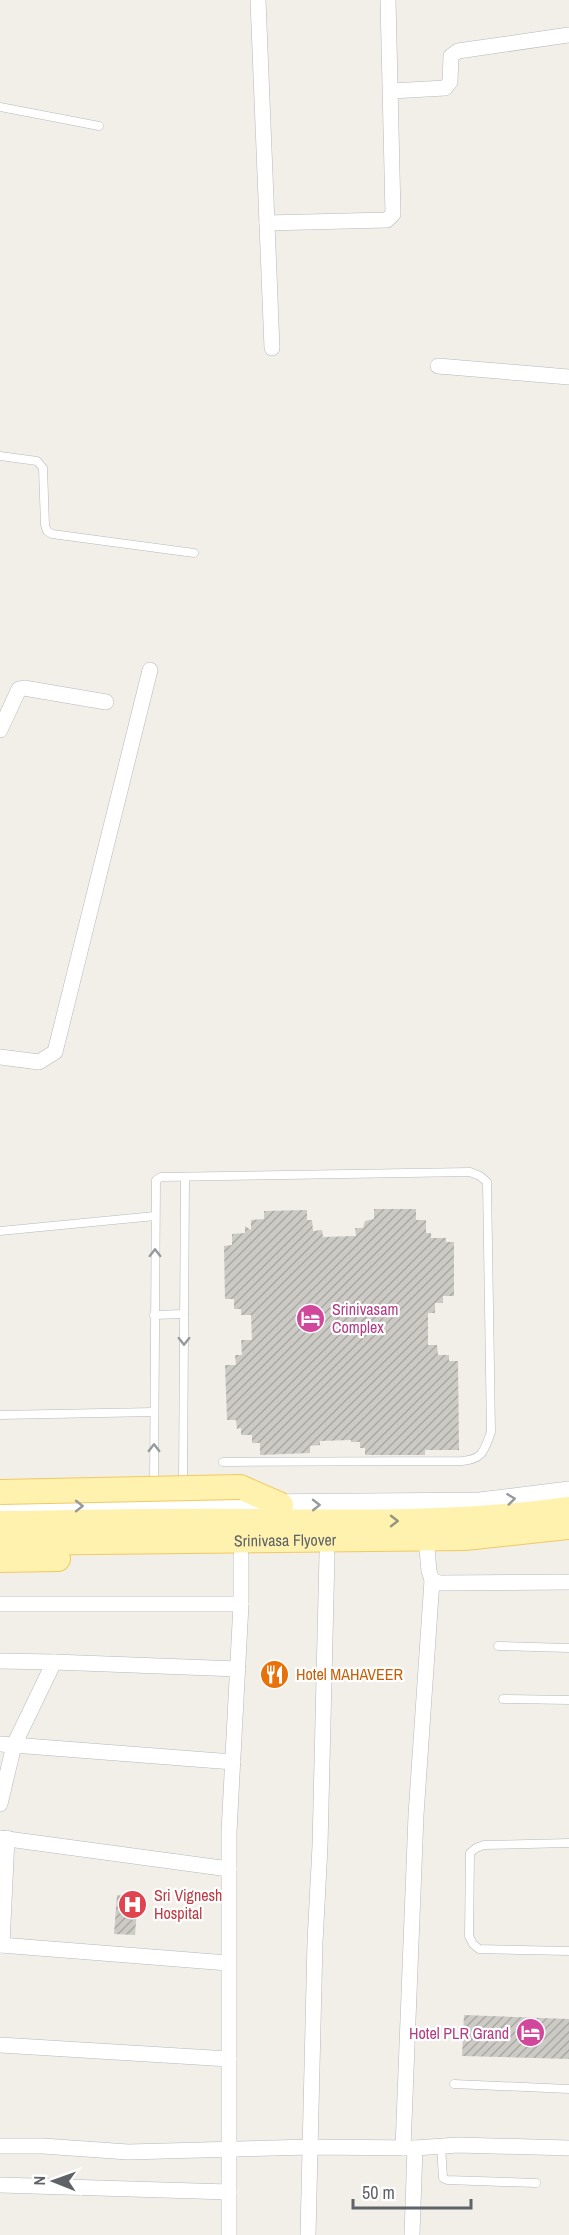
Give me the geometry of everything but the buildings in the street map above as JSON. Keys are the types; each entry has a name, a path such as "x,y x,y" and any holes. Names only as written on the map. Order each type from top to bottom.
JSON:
{"main road":[{"path":"0,1492 240,1487 281,1505"},
{"name":"Srinivasa Flyover","path":"0,1523 430,1521 569,1509"},
{"name":"Srinivasa Flyover","path":"0,1543 456,1539 569,1527"},
{"path":"0,1560 413,1551"}],"street":[{"path":"258,0 272,348"},
{"path":"267,223 387,220 391,218 393,214 388,0"},
{"path":"391,92 445,88 450,82 451,56 458,51 569,35"},
{"path":"438,366 569,377"},
{"path":"0,1057 39,1062 55,1052 150,670"},
{"path":"0,730 19,689 106,702"},
{"path":"0,1507 480,1503 569,1492"},
{"path":"0,1549 413,1551 569,1538"},
{"path":"412,2235 409,2148 416,1815 432,1580 429,1571 413,1551"},
{"path":"308,2235 327,1554"},
{"path":"229,2235 229,1869 241,1604 241,1555"},
{"path":"432,1580 439,1583 569,1582"},
{"path":"0,1604 241,1604"},
{"path":"0,1661 238,1669"},
{"path":"0,1804 7,1744 54,1662"},
{"path":"7,1744 233,1762"},
{"path":"228,1963 1,1945 3,1838 229,1869"},
{"path":"0,2046 229,2060"},
{"path":"0,2146 43,2146 128,2152 311,2147 569,2148"},
{"path":"0,2185 229,2192"}],"lane":[{"path":"0,107 99,126"},
{"path":"0,456 37,461 41,464 45,525 47,531 52,534 194,553"},
{"path":"154,1506 156,1180 185,1177 470,1172 487,1182 491,1432 482,1454 473,1460 462,1461 223,1462"},
{"path":"183,1506 185,1177"},
{"path":"0,1231 155,1216"},
{"path":"154,1316 184,1314"},
{"path":"0,1415 154,1412"},
{"path":"498,1646 569,1647"},
{"path":"503,1699 569,1700"},
{"path":"569,1844 484,1845 470,1853 469,1936 472,1944 479,1949 569,1951"},
{"path":"454,2084 569,2089"},
{"path":"441,2146 442,2173 443,2178 447,2180 536,2183"}],"place":[{"name":"Srinivasam Complex","path":"311,1318"},
{"name":"Hotel MAHAVEER","path":"275,1674"},
{"name":"Sri Vignesh Hospital","path":"133,1904"},
{"name":"Hotel PLR Grand","path":"530,2033"}]}
